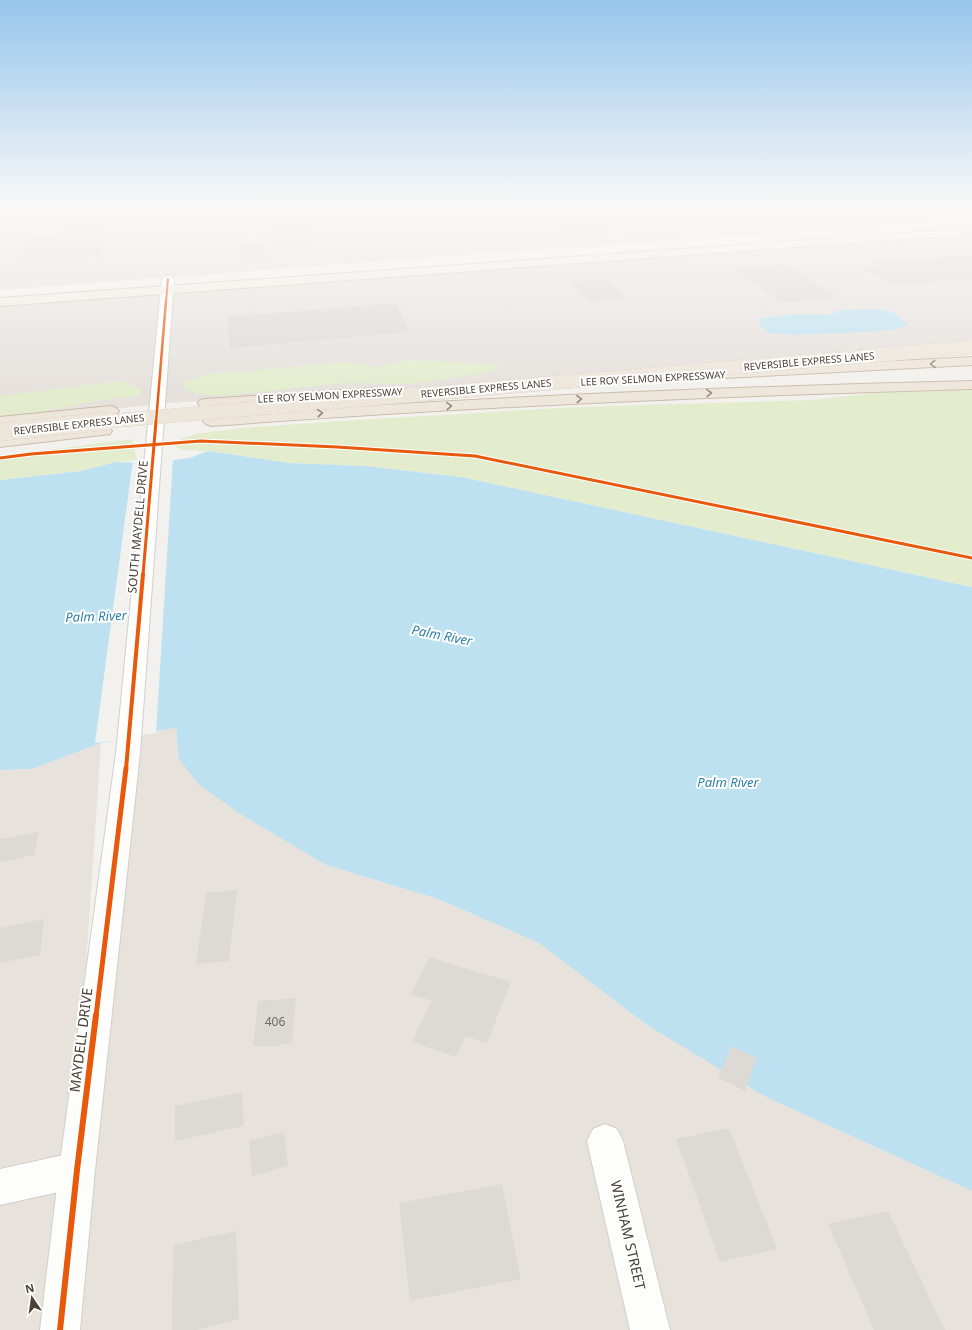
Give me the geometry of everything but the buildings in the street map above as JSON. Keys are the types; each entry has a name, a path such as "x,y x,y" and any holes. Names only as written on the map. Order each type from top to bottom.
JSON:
{"highway":[{"name":"REVERSIBLE EXPRESS LANES","path":"0,432 184,414 972,347"},
{"name":"LEE ROY SELMON EXPRESSWAY","path":"0,422 205,403 972,361"},
{"name":"LEE ROY SELMON EXPRESSWAY","path":"0,442 211,421 340,412 656,395 972,385"}],"main road":[{"path":"0,302 316,269"},
{"path":"0,291 168,284 434,269"}],"street":[{"name":"SOUTH MAYDELL DRIVE","path":"128,753 155,451 168,284"},
{"name":"MAYDELL DRIVE","path":"60,1330 77,1170 128,753"},
{"name":"WINHAM STREET","path":"605,1140 650,1330"},
{"path":"0,1188 77,1170"}],"shaded area":[{"path":"0,269 277,269 0,290"},
{"path":"432,269 972,269 972,347 681,373 288,395 157,404 171,288"},
{"path":"167,290 153,405 0,420 0,302"},
{"path":"176,728 179,759 198,784 240,814 326,865 438,899 539,943 561,960 766,1097 972,1191 972,1330 66,1330 118,736"},
{"path":"101,743 74,1143 53,1330 0,1330 0,770 32,769"}],"green space":[{"path":"411,360 488,364 503,368 465,376 413,384 345,383 223,396 198,394 184,388 184,382 207,374 344,362 377,367"},
{"path":"120,381 142,389 138,396 103,400 52,410 0,416 0,396"},
{"path":"972,387 972,587 461,477 365,466 289,463 208,451 181,450 171,443 194,434 243,428 339,421 576,407 810,400 898,391"},
{"path":"132,439 137,460 116,462 81,471 0,480 0,456"}],"water":[{"path":"879,309 895,313 908,325 897,329 867,332 794,335 769,333 760,325 758,319 796,314 830,315 840,310"},
{"name":"Palm River","path":"208,451 289,463 365,466 461,477 972,587 972,1191 766,1097 647,1025 539,943 438,899 326,865 240,814 198,784 179,759 176,728 121,736 120,740 101,743 32,769 0,770 0,480 81,471 116,462 148,463 190,458"}],"pier":[{"path":"173,458 156,733 123,738 122,740 95,743 133,460 147,461"}],"cycle path":[{"path":"60,1330 77,1170 128,753 168,279"},
{"path":"0,458 31,454 201,441 337,447 475,456 972,558"}]}
